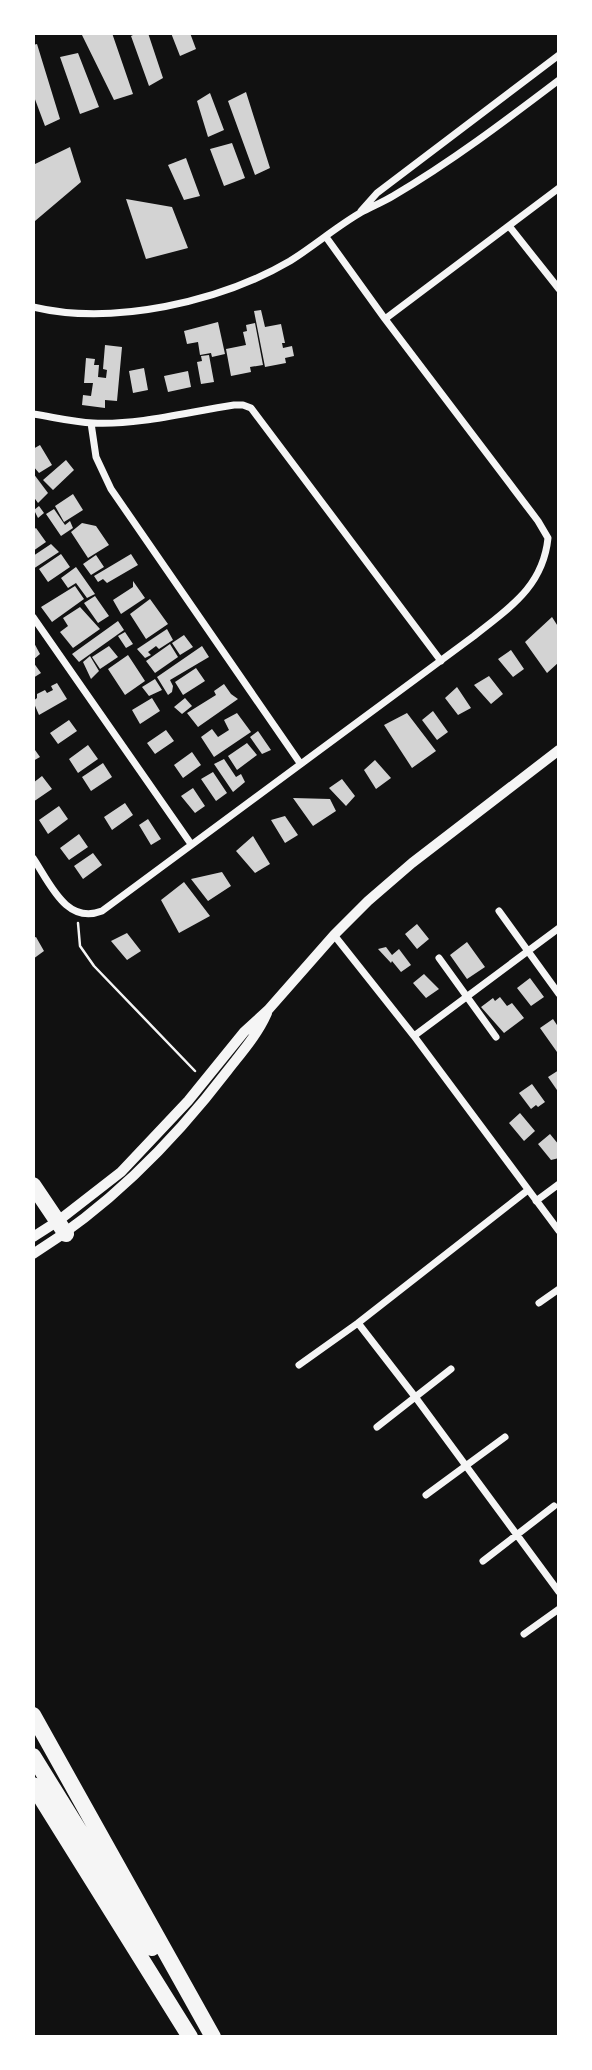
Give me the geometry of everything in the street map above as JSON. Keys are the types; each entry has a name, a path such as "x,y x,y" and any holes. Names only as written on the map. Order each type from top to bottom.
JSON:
{"highway":[{"path":"33,1185 62,1228"},
{"path":"33,1715 213,2037"},
{"path":"33,1756 207,2037"},
{"path":"33,1785 188,2037"},
{"path":"33,1802 188,2037"}],"street":[{"path":"358,214 377,193 559,55"},
{"path":"33,307 82,313 114,312 180,302 231,288 289,261 358,214 391,198 472,145 559,80"},
{"path":"385,319 559,188"},
{"path":"509,226 559,289"},
{"path":"33,858 61,900 71,910 92,915 102,911 520,599 541,570 548,538 528,506 326,237"},
{"path":"33,414 91,423 145,420 234,405 251,408 440,661"},
{"path":"91,423 96,457 111,489 300,763"},
{"path":"548,538 559,538"},
{"path":"33,617 191,844"},
{"path":"33,1254 121,1172 244,1032 268,1010 334,934 368,901 412,863 559,750"},
{"path":"499,911 559,994"},
{"path":"414,1036 559,928"},
{"path":"334,934 414,1036 559,1231"},
{"path":"439,958 496,1037"},
{"path":"33,1237 62,1228 111,1198 176,1134 256,1034 268,1010"},
{"path":"536,1201 559,1184"},
{"path":"299,1365 358,1323 528,1190"},
{"path":"539,1303 559,1289"},
{"path":"358,1323 559,1592"},
{"path":"377,1427 452,1369"},
{"path":"426,1494 505,1437"},
{"path":"482,1561 554,1506"},
{"path":"524,1634 559,1609"}],"path":[{"path":"80,914 78,941 88,958 204,1080"}],"building":[{"path":"81,33 112,33 133,94 114,100"},
{"path":"148,33 163,78 149,86 131,36"},
{"path":"171,33 190,33 196,49 180,56"},
{"path":"37,44 60,119 45,126 33,94 33,45"},
{"path":"78,53 99,107 80,114 60,57"},
{"path":"246,92 270,168 255,175 228,101"},
{"path":"210,93 224,130 208,137 197,101"},
{"path":"232,143 245,178 224,186 210,149"},
{"path":"70,147 81,182 35,221 33,165"},
{"path":"186,158 200,196 184,200 168,165"},
{"path":"126,199 172,207 188,248 146,259"},
{"path":"261,310 265,327 281,324 285,343 282,343 283,348 292,346 294,356 285,358 286,363 265,367 254,311"},
{"path":"218,322 225,354 212,357 211,353 200,355 198,342 187,344 184,331"},
{"path":"255,323 263,365 250,367 251,372 231,376 226,349 246,345 243,332 247,331 246,325"},
{"path":"105,345 122,347 117,401 105,400 105,408 82,405 83,395 91,396 93,383 84,383 86,358 95,359 94,365 99,365 98,377 106,378 107,370 103,369"},
{"path":"209,355 214,382 201,384 197,362 202,361 201,356"},
{"path":"144,368 148,390 133,393 129,371"},
{"path":"188,371 191,387 168,392 164,376"},
{"path":"40,445 52,465 39,473 33,466 33,449"},
{"path":"66,460 74,470 53,490 43,480"},
{"path":"33,473 48,493 38,503 33,496"},
{"path":"73,494 83,510 64,522 55,506"},
{"path":"39,506 44,513 38,518 34,510"},
{"path":"54,509 65,525 70,521 73,528 61,536 46,514"},
{"path":"82,523 96,526 109,545 88,558 71,532"},
{"path":"36,528 46,542 33,551 33,530"},
{"path":"51,544 59,552 33,569 33,556"},
{"path":"61,554 70,567 48,582 39,569"},
{"path":"131,554 138,565 107,583 103,579 98,582 94,576"},
{"path":"96,555 104,567 91,575 83,564"},
{"path":"76,567 95,594 87,598 76,583 68,588 61,578"},
{"path":"133,581 145,598 121,614 113,600 133,587"},
{"path":"75,586 84,599 52,622 41,607"},
{"path":"95,596 109,616 98,623 84,603"},
{"path":"150,599 168,624 146,639 130,614"},
{"path":"80,607 100,629 73,648 60,632 68,626 63,618"},
{"path":"552,617 559,628 559,662 547,673 525,642"},
{"path":"118,621 124,630 79,662 72,654"},
{"path":"167,629 173,640 159,649 156,646 148,652 151,655 145,658 137,649"},
{"path":"125,632 133,644 126,648 118,636"},
{"path":"184,635 193,647 180,655 172,643"},
{"path":"33,641 40,654 33,660"},
{"path":"170,644 178,657 155,673 146,661"},
{"path":"109,646 118,657 100,669 92,657"},
{"path":"202,646 209,657 170,680 173,686 168,695 157,677"},
{"path":"511,650 524,669 513,677 498,659"},
{"path":"128,655 145,681 125,695 108,669"},
{"path":"90,656 99,671 91,679 83,662"},
{"path":"33,662 41,673 33,678"},
{"path":"196,668 205,681 183,695 175,682"},
{"path":"489,676 503,694 491,704 474,685"},
{"path":"155,679 162,690 149,696 142,687"},
{"path":"57,683 67,699 39,715 33,701 37,694 53,690 51,686"},
{"path":"224,684 238,699 198,727 187,713 216,695 214,691"},
{"path":"457,687 471,708 458,715 445,698"},
{"path":"152,698 160,711 140,724 132,710"},
{"path":"185,698 192,706 182,714 174,707"},
{"path":"433,711 448,732 437,740 422,720"},
{"path":"237,713 251,732 214,757 201,737 212,729 218,737 229,730 224,720"},
{"path":"407,713 436,751 412,768 384,725"},
{"path":"69,720 77,731 58,744 50,733"},
{"path":"166,730 174,741 155,754 147,743"},
{"path":"258,731 271,750 262,754 250,737"},
{"path":"247,743 257,755 237,770 228,756"},
{"path":"88,745 98,759 78,773 69,759"},
{"path":"33,751 40,757 33,761"},
{"path":"192,752 201,765 183,778 174,765"},
{"path":"224,759 236,777 241,774 245,782 233,792 214,764"},
{"path":"375,760 391,778 376,789 364,770"},
{"path":"103,763 112,777 91,791 82,777"},
{"path":"213,772 227,793 216,801 201,779"},
{"path":"42,776 52,789 33,802 33,783"},
{"path":"342,779 355,796 346,806 329,788"},
{"path":"193,788 205,806 195,813 181,796"},
{"path":"293,798 330,799 336,811 313,826"},
{"path":"125,803 133,815 112,830 104,817"},
{"path":"59,806 68,819 48,834 39,820"},
{"path":"285,816 298,835 285,843 271,820"},
{"path":"148,819 161,839 151,845 139,825"},
{"path":"79,834 88,847 69,860 60,848"},
{"path":"253,836 270,864 255,873 236,851"},
{"path":"93,853 102,865 83,879 74,866"},
{"path":"222,872 231,886 208,901 191,879"},
{"path":"184,882 210,916 179,933 161,900"},
{"path":"417,924 429,939 417,949 405,934"},
{"path":"127,933 141,951 127,960 111,941"},
{"path":"36,937 44,951 33,959 33,938"},
{"path":"467,942 485,967 467,979 450,955"},
{"path":"386,947 392,955 399,949 411,965 401,972 378,949"},
{"path":"424,974 439,989 426,998 413,983"},
{"path":"530,978 544,997 531,1006 517,988"},
{"path":"500,997 507,1006 512,1003 524,1018 504,1033 481,1007 493,998 495,1001"},
{"path":"553,1019 559,1028 557,1052 540,1028"},
{"path":"559,1070 559,1093 548,1077"},
{"path":"532,1084 545,1102 531,1109 519,1093"},
{"path":"520,1113 535,1131 524,1141 509,1123"},
{"path":"550,1134 559,1145 559,1158 551,1160 538,1144"}]}
